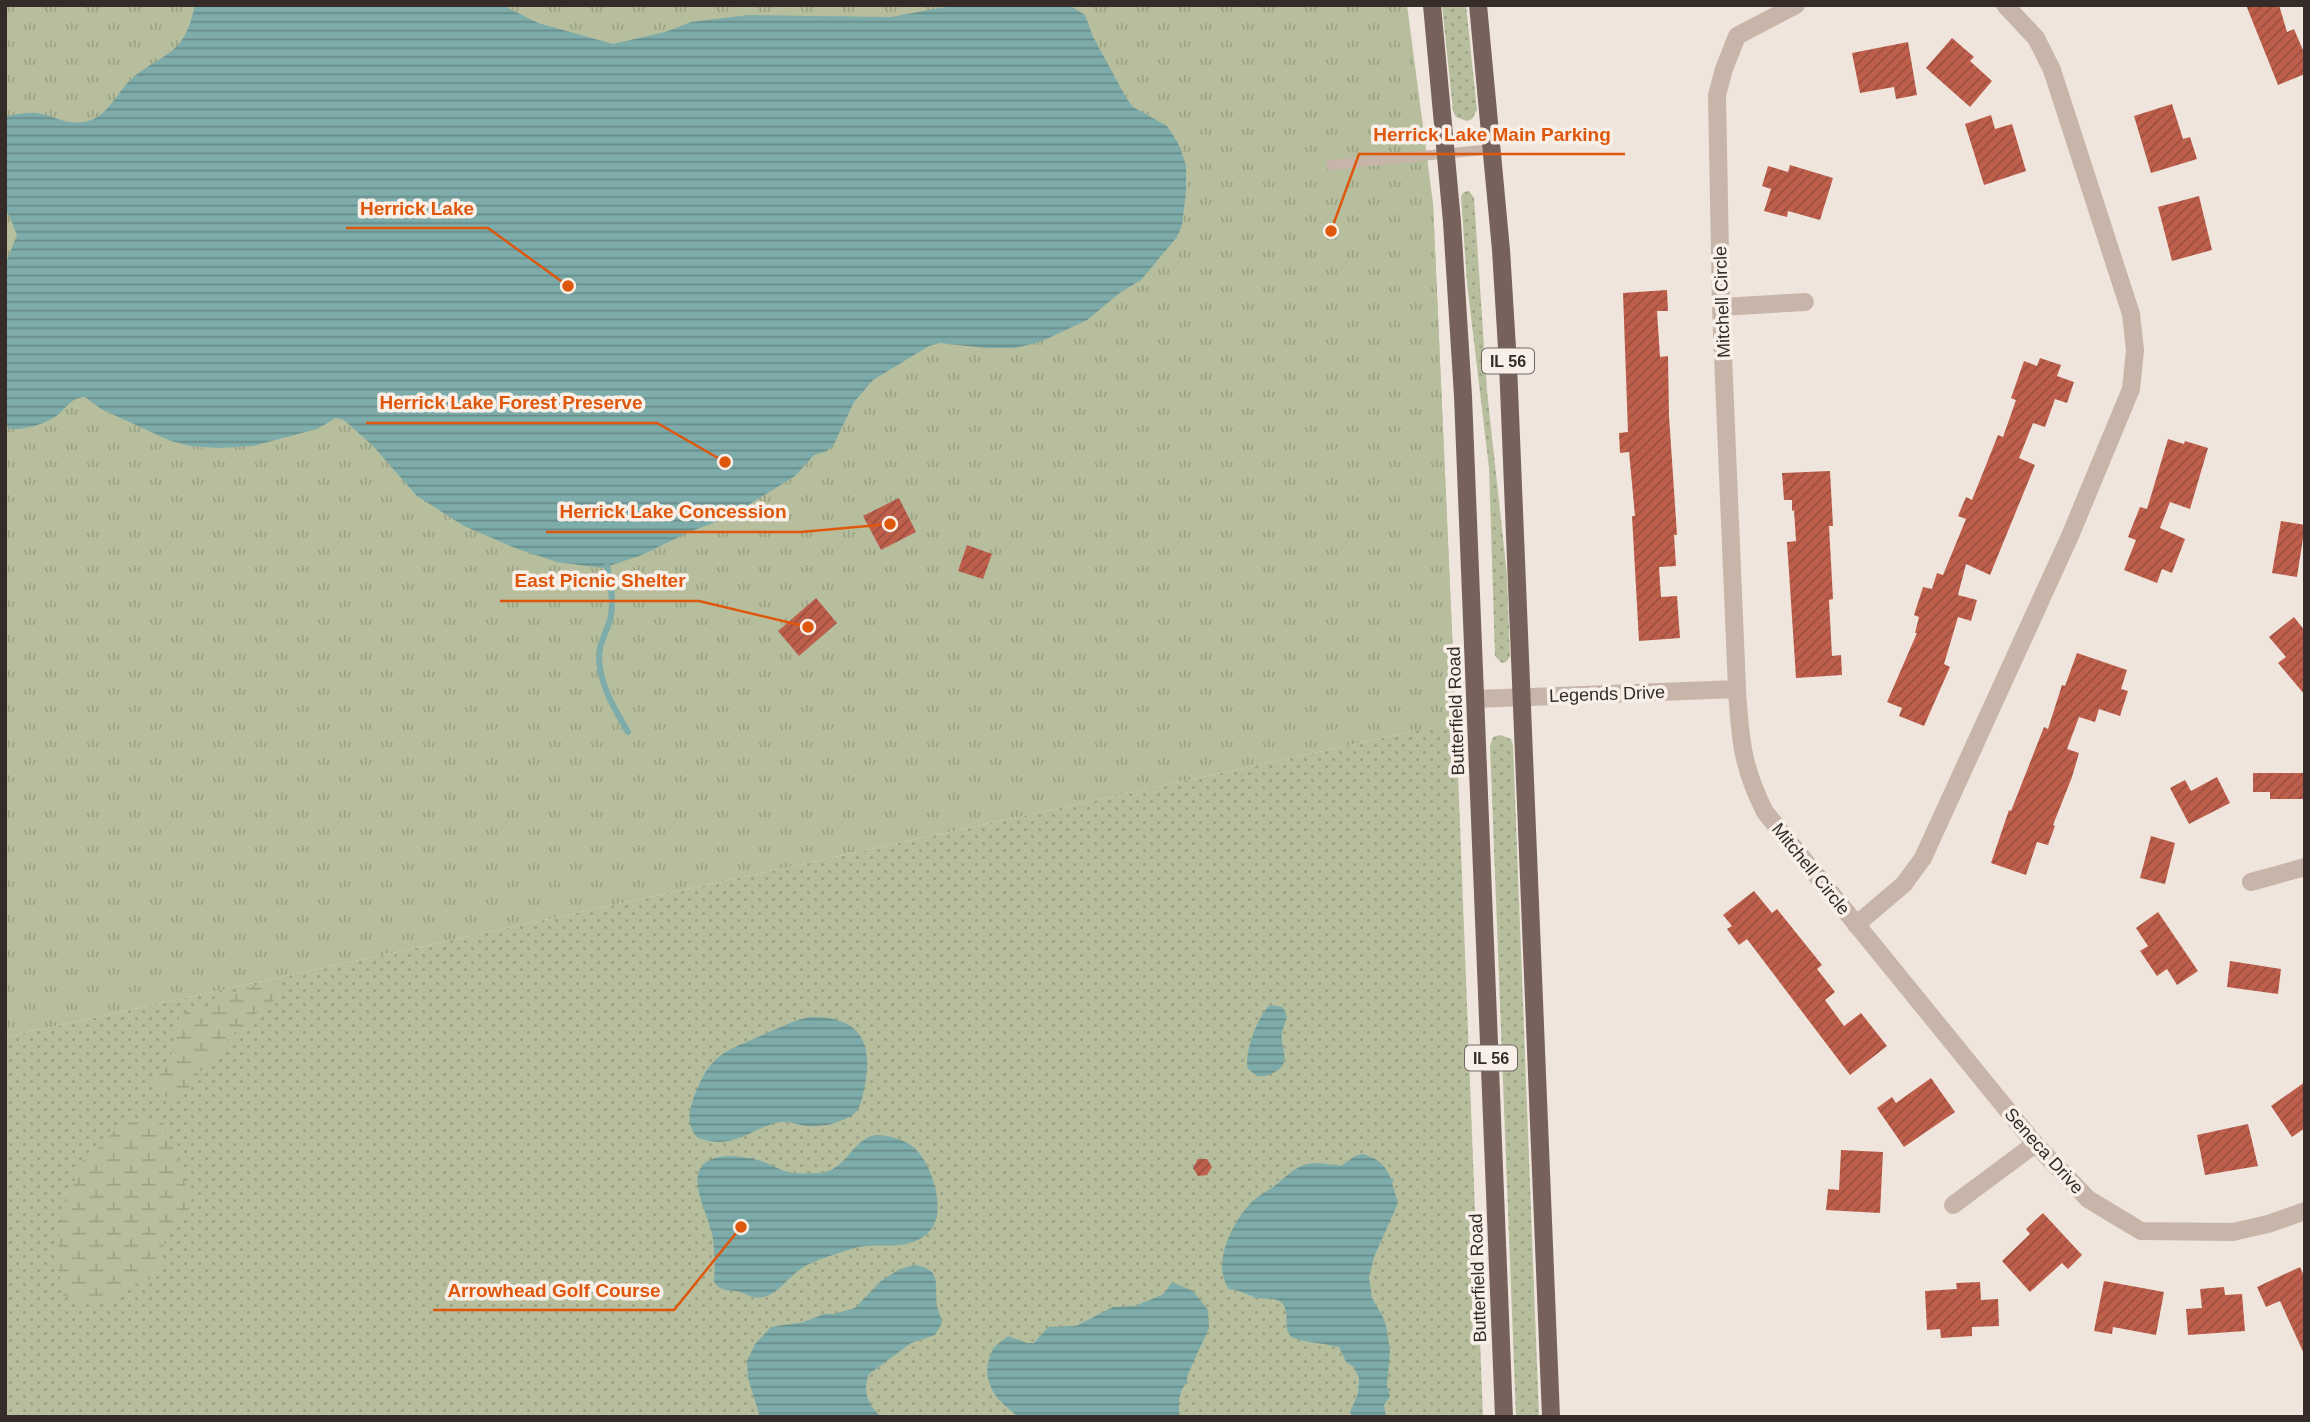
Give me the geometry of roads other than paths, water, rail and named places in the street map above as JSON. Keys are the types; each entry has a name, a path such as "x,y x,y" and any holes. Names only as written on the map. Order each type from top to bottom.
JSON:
{"main road":[{"name":"Butterfield Road","path":"1432,5 1446,153 1462,384 1477,699 1504,1417"},
{"name":"IL 56","path":"1478,5 1508,364 1550,1417"}],"street":[{"name":"Mitchell Circle","path":"1796,5 1737,36 1717,95 1721,307 1740,747 1746,769 1765,812 1856,925 1904,884 1923,858 2070,536 2131,389 2135,350 2131,314 2056,83 2036,38 2005,5"},
{"path":"1721,307 1805,302"},
{"name":"Legends Drive","path":"1477,699 1737,689"},
{"path":"2251,882 2305,867"},
{"name":"Seneca Drive","path":"1856,925 2035,1144 2088,1199 2141,1231 2234,1232 2305,1211"},
{"path":"1953,1205 2035,1144"}],"lane":[{"path":"1331,165 1492,149"}],"water":[{"path":"195,5 502,5 538,23 613,44 665,32 691,22 748,15 891,17 956,5 1069,5 1085,15 1093,37 1133,107 1167,126 1178,143 1186,165 1182,225 1177,237 1141,280 1121,292 1087,320 1040,342 1015,348 940,343 929,346 873,380 854,402 834,444 827,451 814,455 795,476 727,518 689,532 642,555 603,568 557,562 515,548 464,526 417,496 373,446 344,420 336,418 317,429 253,446 218,448 190,446 171,441 101,409 85,397 71,402 49,421 38,425 10,429 5,423 5,265 17,235 5,211 5,117 33,113 71,122 84,122 100,115 135,76 177,46 187,32"},
{"path":"1271,1005 1282,1007 1286,1014 1282,1038 1285,1057 1278,1070 1265,1076 1257,1076 1248,1069 1248,1055 1261,1016"},
{"path":"810,1017 842,1022 853,1028 865,1046 867,1074 856,1112 839,1122 823,1125 807,1126 780,1122 722,1142 698,1138 691,1126 691,1107 712,1063 730,1050 789,1023"},
{"path":"876,1135 900,1139 912,1146 926,1163 937,1202 934,1225 928,1233 910,1243 861,1247 816,1261 799,1270 774,1293 763,1297 752,1297 717,1286 714,1282 713,1239 698,1188 700,1170 705,1163 716,1158 738,1157 761,1161 788,1172 825,1172 839,1165 861,1142"},
{"path":"1363,1154 1380,1162 1394,1180 1392,1183 1398,1203 1374,1257 1369,1278 1372,1298 1384,1319 1390,1351 1387,1386 1390,1396 1384,1405 1386,1417 1353,1417 1350,1412 1358,1394 1359,1378 1354,1367 1346,1362 1339,1347 1292,1337 1287,1330 1286,1310 1281,1303 1275,1299 1258,1298 1229,1289 1222,1268 1231,1233 1243,1212 1255,1199 1303,1166 1320,1163 1341,1166"},
{"path":"914,1265 933,1274 942,1323 935,1335 911,1343 869,1374 866,1386 868,1397 881,1417 760,1417 748,1378 747,1361 755,1344 771,1327 804,1322 824,1314 855,1308 881,1281 900,1269"},
{"path":"1172,1282 1193,1291 1208,1310 1209,1328 1180,1395 1180,1417 1019,1417 996,1396 989,1380 988,1361 997,1344 1008,1336 1034,1343 1048,1327 1076,1326 1113,1307 1135,1306 1164,1294"}],"waterway":[{"path":"607,566 612,607 600,647 600,668 609,696 628,732"}],"place":[{"name":"Herrick Lake Main Parking","path":"1331,231"},
{"name":"Herrick Lake","path":"568,286"},
{"name":"Herrick Lake Forest Preserve","path":"725,462"},
{"name":"Herrick Lake Concession","path":"890,524"},
{"name":"East Picnic Shelter","path":"808,627"},
{"name":"Arrowhead Golf Course","path":"741,1227"}]}
